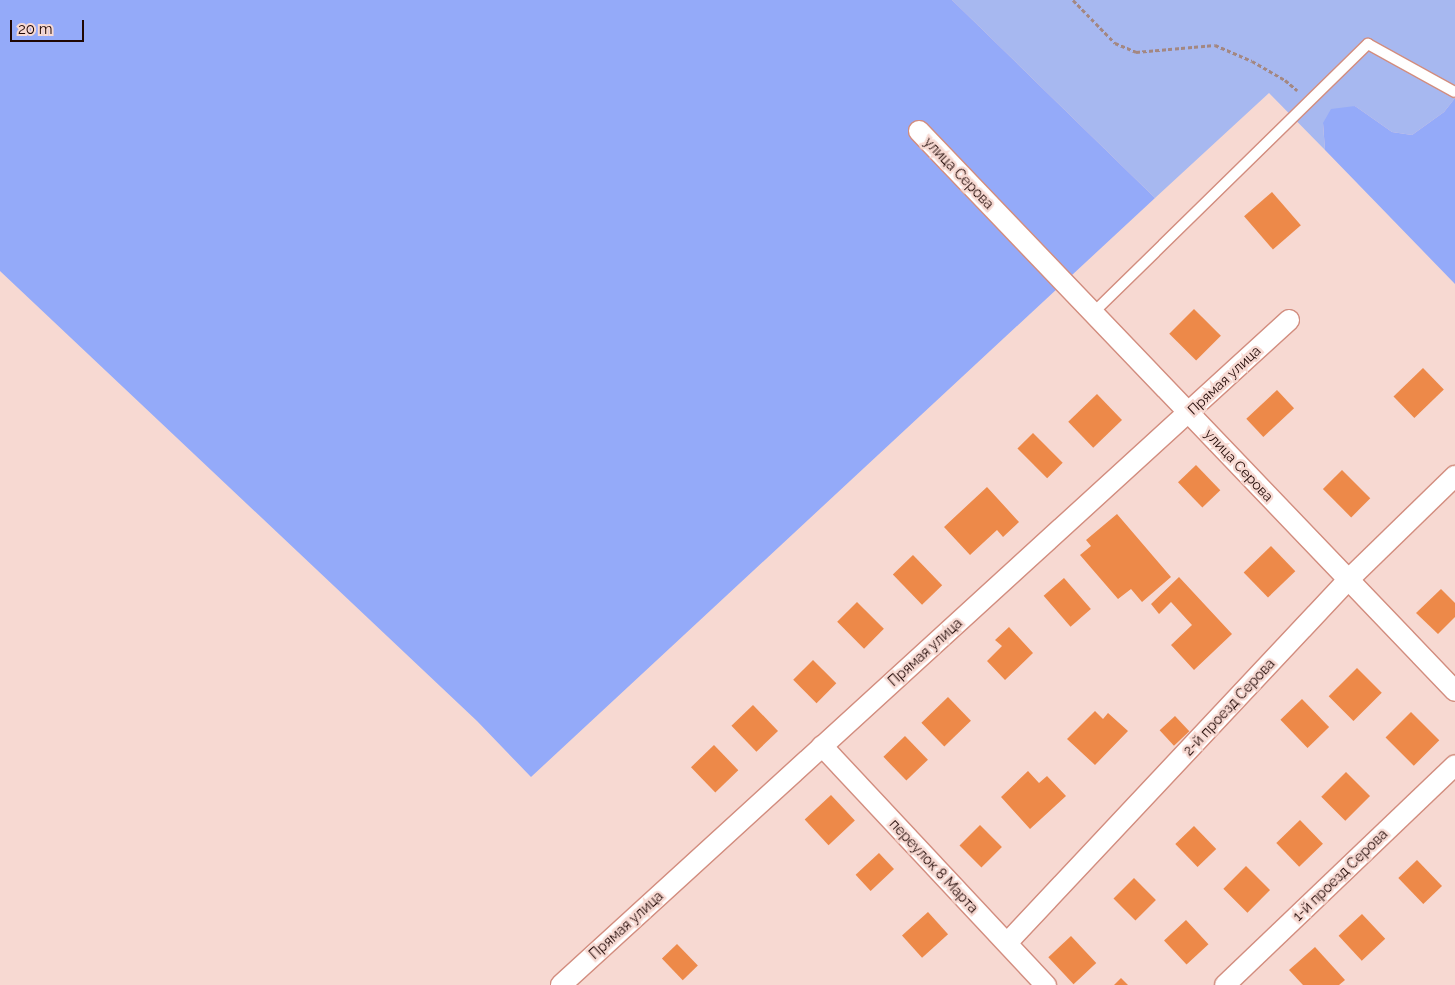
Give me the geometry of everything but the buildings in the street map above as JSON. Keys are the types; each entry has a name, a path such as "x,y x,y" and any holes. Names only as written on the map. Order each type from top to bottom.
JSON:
{"street":[{"name":"улица Серова","path":"919,131 1455,691"},
{"name":"Прямая улица","path":"561,985 1289,320"},
{"name":"2-й проезд Серова","path":"1008,942 1348,581 1455,476"},
{"name":"переулок 8 Марта","path":"822,746 991,927 1008,942 1046,985"},
{"name":"1-й проезд Серова","path":"1225,985 1455,765"}],"lane":[{"path":"1093,313 1368,44 1455,92"}],"path":[{"path":"1073,0 1115,43 1136,52 1215,45 1252,60 1285,80 1310,101"}],"shaded area":[{"path":"0,0 952,0 1155,198 531,777 477,721 0,271"},
{"path":"952,0 1455,0 1455,98 1444,112 1412,135 1392,132 1355,106 1323,124 1325,150 1269,93 1155,198"},
{"path":"1455,98 1455,284 1325,150 1323,123 1331,109 1355,106 1392,132 1412,135 1444,112"}]}
